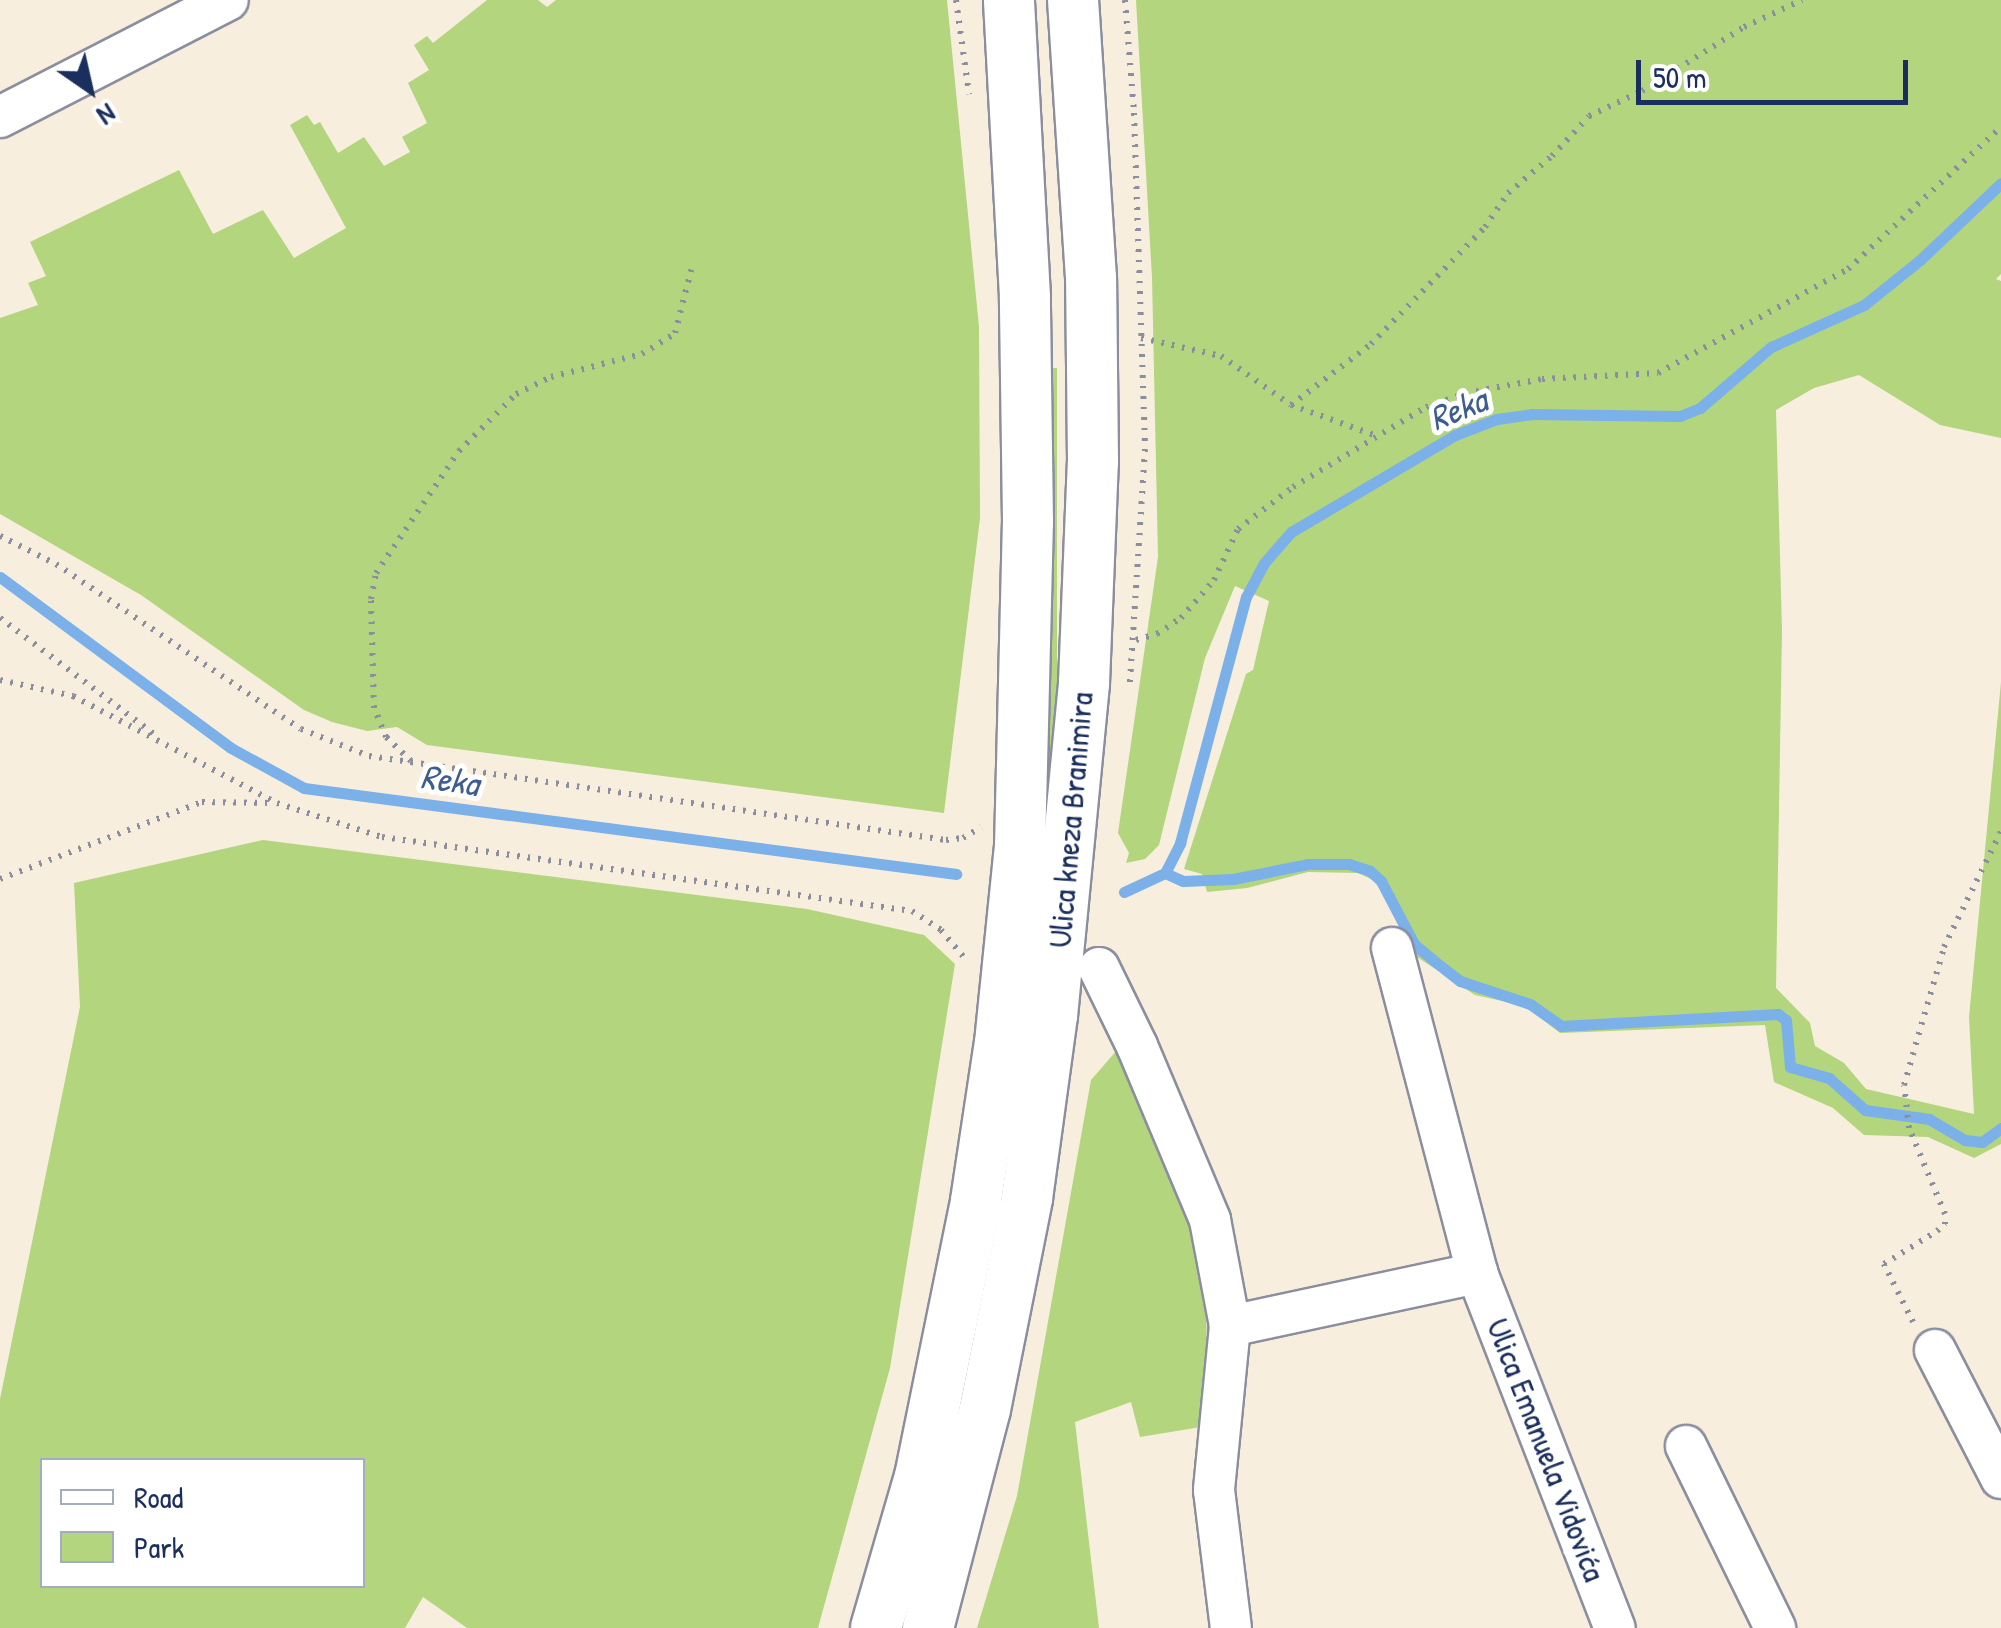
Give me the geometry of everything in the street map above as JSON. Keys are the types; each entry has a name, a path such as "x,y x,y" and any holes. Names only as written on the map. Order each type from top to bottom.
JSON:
{"street":[{"path":"0,116 228,0"},
{"name":"Ulica kneza Branimira","path":"876,1628 920,1476 976,1201 1000,1043 1020,846 1028,522 1025,297 1009,0"},
{"name":"Ulica kneza Branimira","path":"928,1628 980,1428 1027,1198 1052,1016 1081,720 1090,612 1092,278 1073,0"},
{"name":"Ulica Emanuela Vidovića","path":"1392,948 1477,1272 1615,1628"},
{"path":"1099,968 1137,1046 1210,1220 1230,1326 1214,1490 1231,1628"},
{"path":"1230,1326 1477,1272"},
{"path":"1935,1350 2001,1478"},
{"path":"1686,1446 1775,1628"}],"path":[{"path":"1291,406 1371,344 1486,227 1508,193 1552,156 1589,116 1642,92 1744,27 1802,0"},
{"path":"1136,640 1156,634 1181,618 1214,580 1238,528 1294,487 1426,407 1466,393 1542,379 1658,373 1848,269 2001,127"},
{"path":"412,762 386,736 374,708 371,599 376,573 459,451 516,394 551,377 642,354 675,334 693,263"},
{"path":"1141,338 1222,356 1291,406 1378,436"},
{"path":"0,536 56,564 301,729 369,756 946,840 963,838 986,824"},
{"path":"0,618 175,750"},
{"path":"0,680 73,696 276,804 382,837 912,911 942,930 970,965"},
{"path":"0,879 202,802 276,804"},
{"path":"1935,1350 1926,1346 1884,1264 1945,1224 1945,1214 1909,1128 1907,1070 1944,947 2001,830"}],"green space":[{"path":"487,0 538,0 547,7 556,0 947,0 979,327 980,518 944,813 427,745 397,727 367,731 332,722 304,710 141,595 0,514 0,318 38,305 28,283 46,276 30,242 179,170 213,234 263,210 294,258 346,228 290,125 307,115 314,125 320,122 338,153 364,137 384,166 410,152 402,137 427,123 408,83 429,70 414,45 427,36 433,43"},
{"path":"1136,0 2001,0 2001,274 1996,279 2001,281 2001,438 1940,425 1859,375 1814,388 1776,410 1782,630 1776,988 1810,1023 1815,1046 1844,1063 1866,1089 1974,1114 1969,1017 2001,682 2001,1144 1974,1158 1928,1137 1864,1135 1833,1108 1774,1082 1765,1025 1560,1033 1525,1006 1475,995 1411,953 1388,897 1373,880 1358,873 1308,872 1247,888 1207,892 1202,874 1184,869 1246,674 1253,670 1269,601 1235,586 1205,658 1159,845 1145,859 1126,863 1129,853 1118,833 1158,557 1152,277"},
{"path":"1044,368 1057,368 1057,764 986,1314 908,1628 895,1628 960,1376"},
{"path":"263,840 807,909 924,935 955,964 890,1368 818,1628 467,1628 423,1597 405,1628 0,1628 0,1399 80,1007 74,883"},
{"path":"1118,1049 1205,1254 1207,1353 1201,1427 1140,1437 1131,1402 1075,1422 1099,1628 977,1628 1017,1496 1091,1080"}],"waterway":[{"name":"Reka","path":"1124,892 1165,873 1180,843 1246,597 1264,563 1291,532 1455,435 1497,419 1531,414 1680,416 1700,408 1771,347 1864,305 1921,259 2001,183"},
{"name":"Reka","path":"0,577 231,748 304,788 956,874"},
{"path":"1165,873 1183,881 1233,879 1308,864 1349,864 1370,871 1381,881 1414,944 1460,981 1530,1004 1561,1026 1778,1014 1786,1020 1790,1067 1829,1078 1865,1110 1929,1119 1965,1140 1982,1142 2001,1128"}]}
